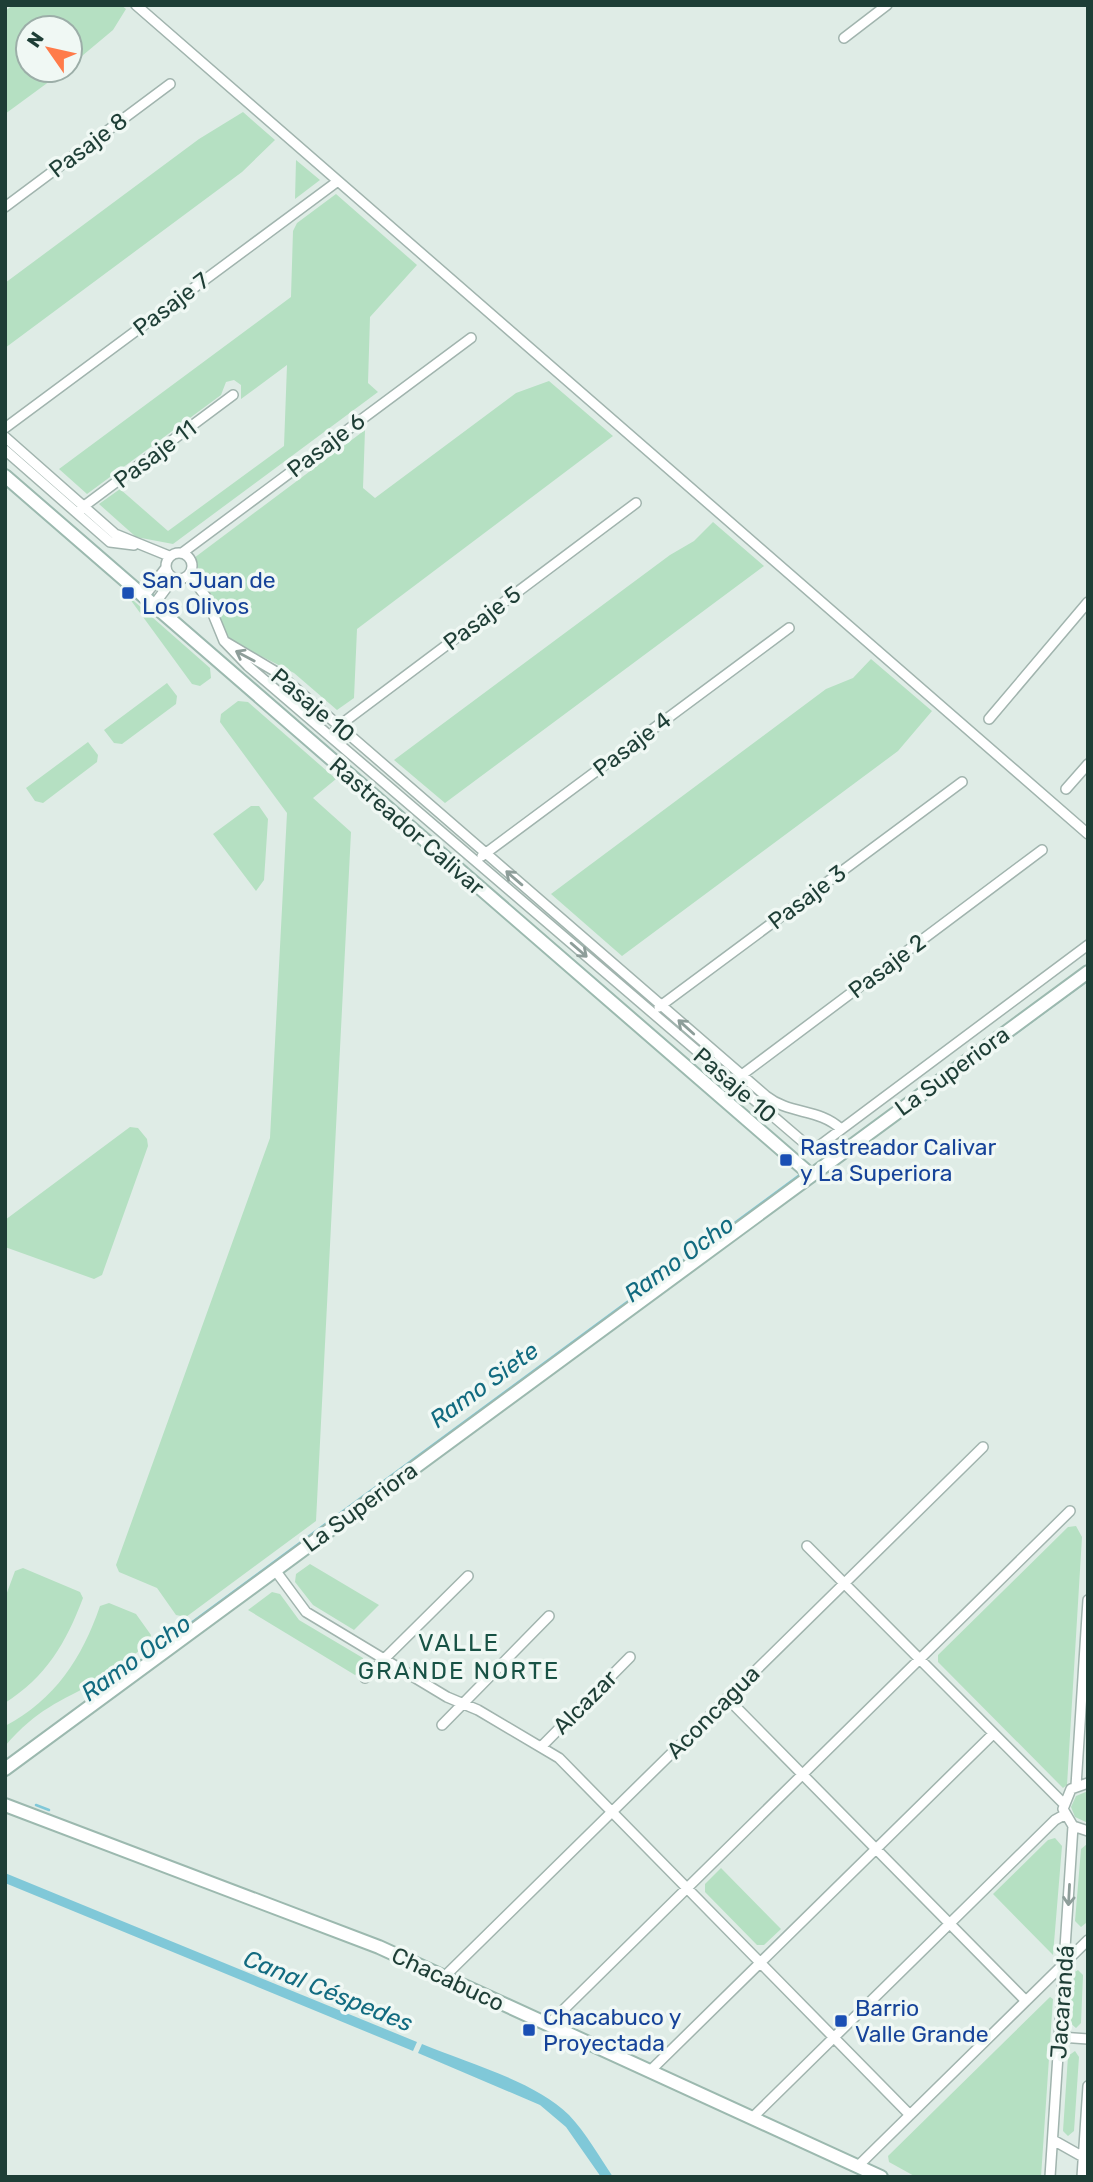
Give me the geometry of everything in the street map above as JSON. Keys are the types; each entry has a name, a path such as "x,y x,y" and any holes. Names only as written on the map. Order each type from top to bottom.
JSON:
{"street":[{"path":"136,5 1088,834"},
{"path":"844,38 887,5"},
{"name":"Pasaje 8","path":"5,207 170,84"},
{"name":"Pasaje 7","path":"5,428 338,181"},
{"name":"Pasaje 6","path":"182,553 471,338"},
{"name":"Pasaje 11","path":"80,509 233,395"},
{"path":"5,437 80,509"},
{"path":"5,450 115,534 169,556 182,553 191,562 189,575 182,579 173,579 148,602"},
{"name":"Rastreador Calivar","path":"5,476 811,1175"},
{"name":"Pasaje 5","path":"329,734 636,503"},
{"path":"148,602 169,556"},
{"path":"165,569 173,579"},
{"name":"Pasaje 10","path":"189,575 206,597 223,641 248,666 732,1082 809,1147 819,1146 841,1129 825,1116 780,1108 278,673 223,641"},
{"path":"989,719 1088,602"},
{"name":"Pasaje 4","path":"475,861 789,628"},
{"path":"1066,789 1088,764"},
{"name":"Pasaje 3","path":"652,1013 962,782"},
{"name":"Pasaje 2","path":"732,1082 1042,850"},
{"path":"841,1129 1088,945"},
{"name":"La Superiora","path":"5,1769 1088,972"},
{"name":"Aconcagua","path":"444,1977 983,1447"},
{"path":"548,2025 1070,1511"},
{"path":"807,1546 993,1734 1064,1809 1073,1826 1088,1831"},
{"path":"275,1570 306,1612 384,1660 559,1758 910,2115"},
{"path":"365,1678 468,1576"},
{"path":"1076,1786 1088,1600"},
{"path":"442,1725 549,1616"},
{"name":"Alcazar","path":"541,1747 630,1657"},
{"path":"727,1699 1026,2001"},
{"path":"650,2071 993,1734"},
{"path":"752,2118 1055,1820 1064,1809 1067,1794 1076,1786 1088,1783"},
{"name":"Chacabuco","path":"5,1805 379,1947 881,2177"},
{"name":"Jacarandá","path":"1050,2177 1073,1826"},
{"path":"858,2166 1088,1940"},
{"path":"1060,2037 1088,2039"},
{"name":"Jacarandá","path":"1082,2177 1088,2086"},
{"path":"1053,2140 1085,2158"}],"green space":[{"path":"13,5 121,5 126,9 113,30 84,54 84,14 14,14 14,84 46,84 5,114 5,11"},
{"path":"243,112 275,140 242,172 5,348 5,283 199,139"},
{"path":"296,160 320,180 295,199"},
{"path":"336,194 417,265 370,317 368,383 378,392 173,544 136,537 99,504 120,489 168,531 284,446 287,365 241,399 241,385 234,380 226,382 221,395 87,494 59,469 291,297 293,231 297,223"},
{"path":"549,381 613,436 357,629 354,698 337,710 294,673 228,639 194,558 365,430 363,488 375,498 516,393"},
{"path":"713,522 764,566 445,803 394,760 670,555 694,541"},
{"path":"127,595 210,668 211,678 200,686 192,684"},
{"path":"871,659 932,711 898,751 622,956 551,894 826,689 853,678"},
{"path":"167,683 177,696 176,704 122,744 114,743 104,730"},
{"path":"238,701 248,702 336,779 313,798 351,832 316,1521 186,1617 176,1615 157,1588 119,1572 116,1565 270,1138 287,813 220,722 221,714"},
{"path":"88,742 98,755 97,762 43,803 35,801 26,788"},
{"path":"251,806 259,806 268,819 264,880 256,891 213,834"},
{"path":"130,1127 138,1128 147,1139 148,1146 102,1275 94,1279 5,1247 5,1220"},
{"path":"1076,1526 1082,1537 1067,1785 1063,1788 938,1662 938,1655 1068,1527"},
{"path":"310,1564 379,1605 354,1630 313,1605 295,1582 296,1574"},
{"path":"23,1568 80,1592 83,1598 53,1658 32,1682 5,1703 5,1598 15,1571"},
{"path":"272,1592 280,1594 299,1620 363,1658 364,1666 355,1675 248,1610"},
{"path":"109,1603 136,1614 151,1635 148,1644 105,1676 38,1714 5,1746 5,1726 38,1704 64,1676 85,1643 100,1606"},
{"path":"1088,1791 1088,1823 1075,1817 1071,1807 1076,1796"},
{"path":"1055,1838 1062,1846 1053,1955 993,1894 1048,1840"},
{"path":"1087,1844 1086,1923 1081,1927 1075,1921 1081,1849"},
{"path":"721,1868 781,1929 764,1945 757,1945 705,1892 705,1884"},
{"path":"1078,1970 1083,1975 1081,2023 1076,2028 1069,2022 1072,1974"},
{"path":"1050,1997 1053,1999 1041,2177 916,2177 889,2162 888,2156"},
{"path":"1075,2051 1079,2057 1074,2131 1068,2136 1063,2131 1068,2056"}],"water":[{"path":"5,1873 417,2042 413,2051 5,1883"},
{"path":"422,2044 500,2074 555,2103 581,2129 613,2177 601,2177 566,2127 540,2105 418,2053"}],"waterway":[{"name":"Ramo Ocho","path":"919,1104 1088,980"},
{"name":"Ramo Siete","path":"187,1626 801,1174"},
{"name":"Ramo Siete","path":"111,1682 159,1647"},
{"path":"36,1805 49,1810"}],"place":[{"name":"San Juan de Los Olivos","path":"128,593"},
{"name":"Rastreador Calivar y La Superiora","path":"786,1160"},
{"name":"Barrio Valle Grande","path":"841,2021"},
{"name":"Chacabuco y Proyectada","path":"529,2030"}],"district":[{"name":"VALLE GRANDE NORTE","path":"459,1657"}],"water label":[{"name":"Canal Céspedes","path":"328,1991"}]}
